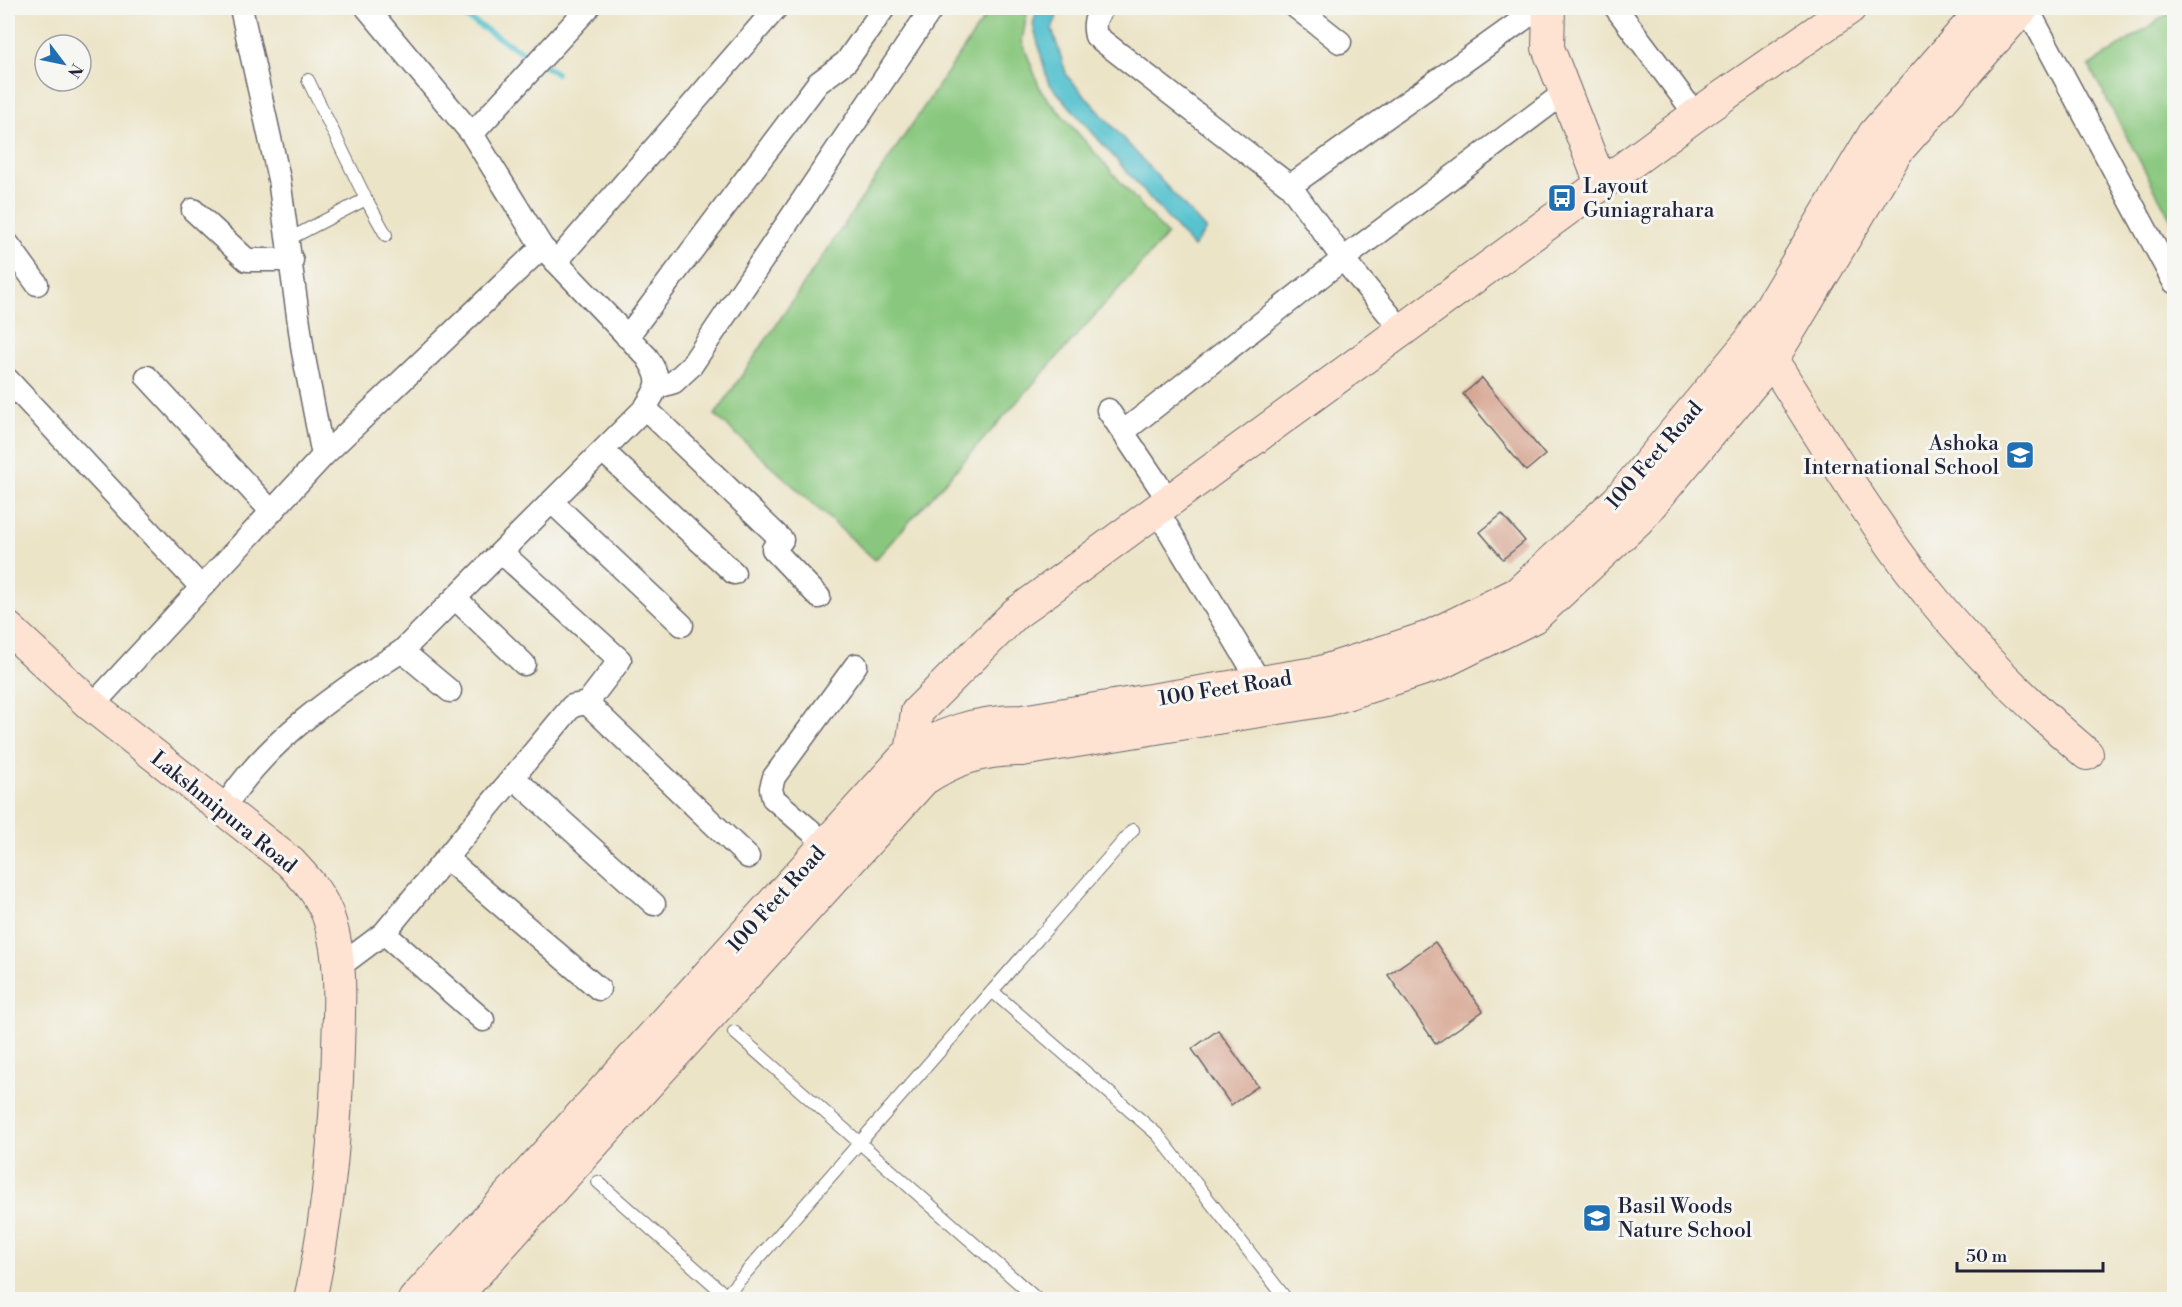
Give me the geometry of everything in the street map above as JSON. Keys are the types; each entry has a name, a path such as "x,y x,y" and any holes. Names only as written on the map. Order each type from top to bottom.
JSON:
{"main road":[{"path":"1549,8 1548,48 1601,184"},
{"path":"917,767 917,712 1015,614 1696,115 1850,8"},
{"name":"100 Feet Road","path":"452,1299 949,732 986,723 1022,721 1321,672 1426,638 1518,593 1617,501 1761,350 1874,134 1984,8"},
{"name":"100 Feet Road","path":"414,1299 826,844 917,767 947,765 982,753 1022,750 1327,700 1437,665 1534,617 1638,520 1761,350 1897,151 2022,8"},
{"path":"1761,350 1879,527 1924,588 1992,666 2087,754"},
{"name":"Lakshmipura Road","path":"8,628 92,706 290,862 317,891 330,920 340,966 332,1174 310,1299"}],"street":[{"path":"242,8 279,179 303,352 323,456"},
{"path":"224,808 237,786 277,743 365,675 402,651 645,408 658,387 658,375 653,366 549,255 472,134 367,8"},
{"path":"472,134 588,8"},
{"path":"92,706 323,456 549,255 776,8"},
{"path":"627,337 818,83 846,62 884,8"},
{"path":"658,387 675,382 691,366 932,8"},
{"path":"1103,8 1096,16 1094,27 1096,36 1290,186 1342,259 1402,330"},
{"path":"1297,8 1340,42"},
{"path":"1290,186 1539,8"},
{"path":"1616,8 1696,115"},
{"path":"2027,8 2175,282"},
{"path":"1123,432 1342,259 1564,93"},
{"path":"194,210 248,260 290,250"},
{"path":"8,244 37,284"},
{"path":"147,377 272,512"},
{"path":"8,381 201,587"},
{"path":"645,408 782,540 773,549 819,597"},
{"path":"1108,410 1123,432 1260,682"},
{"path":"603,451 734,573"},
{"path":"552,502 682,625"},
{"path":"340,966 384,933 572,706 587,703 620,660 501,552"},
{"path":"455,598 524,664"},
{"path":"402,651 450,691"},
{"path":"826,844 773,798 771,788 774,777 856,665"},
{"path":"587,703 748,857"},
{"path":"514,778 654,904"},
{"path":"447,859 598,989"},
{"path":"384,933 483,1020"}],"lane":[{"path":"308,80 386,235"},
{"path":"290,250 366,199"},
{"path":"598,1182 726,1298 1132,830"},
{"path":"992,991 1158,1135 1287,1299"},
{"path":"734,1032 1038,1299"}],"green space":[{"path":"991,8 1028,8 1022,41 1041,91 1167,235 875,560 715,415"},
{"path":"2174,10 2174,225 2089,66"}],"water":[{"path":"1038,8 1060,8 1052,29 1067,76 1206,230 1193,247 1048,82 1033,24"}],"building":[{"path":"1482,378 1545,455 1526,471 1463,394"},
{"path":"1502,514 1525,541 1503,559 1480,532"},
{"path":"1435,942 1483,1011 1436,1044 1388,975"},
{"path":"1218,1030 1258,1086 1231,1105 1192,1049"}],"waterway":[{"path":"451,8 556,73"}],"place":[{"name":"Layout Guniagrahara","path":"1562,198"},
{"name":"Ashoka International School","path":"2020,455"},
{"name":"Basil Woods Nature School","path":"1597,1218"}]}
